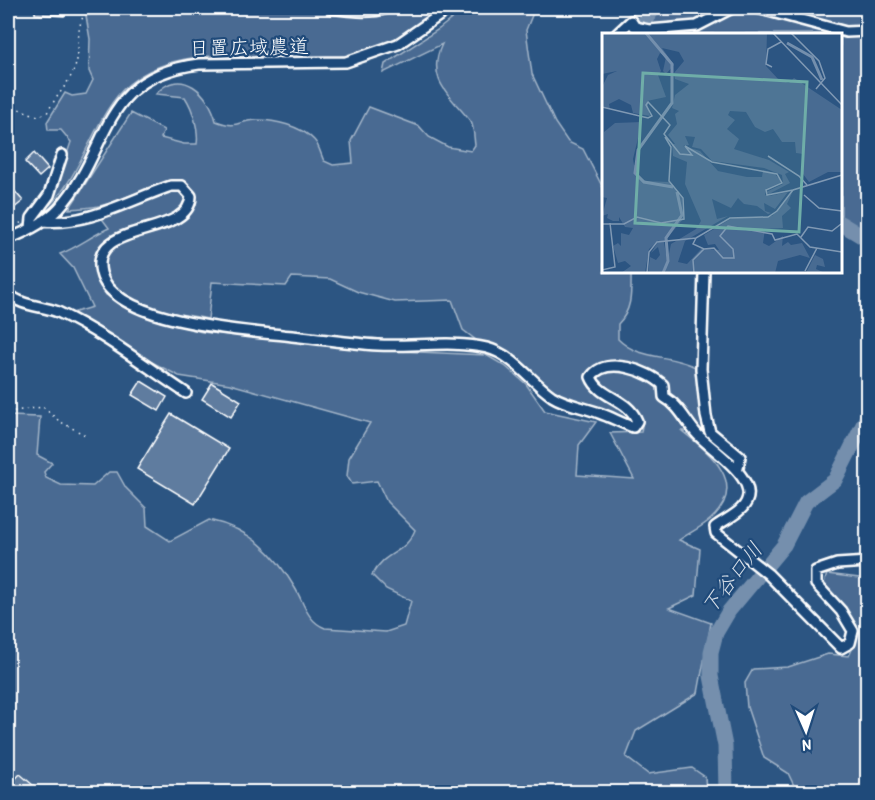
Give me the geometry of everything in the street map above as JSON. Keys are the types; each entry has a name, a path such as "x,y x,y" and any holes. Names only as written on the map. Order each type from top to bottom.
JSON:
{"street":[{"path":"330,8 379,10 387,8"},
{"name":"日置広域農道","path":"8,239 43,221 59,208 75,186 120,102 132,88 148,79 184,66 199,64 346,62 398,44 450,8"},
{"path":"618,33 631,21 635,27 649,30 697,27 732,8"},
{"path":"758,8 846,33 867,31"},
{"path":"31,228 32,218 49,195 62,155"},
{"path":"43,221 68,220 105,211 164,189 182,186 191,196 191,204 186,211 172,220 115,239 102,254 101,274 107,285 131,304 174,320 203,327 377,345 484,348 515,363 553,396 633,427 637,421 632,410 597,387 591,376 605,368 635,370 658,380 663,385 664,397 672,402 698,435 738,468 747,491 742,508 715,527 716,532 768,574 841,648 850,643 853,631 841,611 816,584 816,571 837,564 867,562"},
{"path":"704,273 700,369 706,416 710,432 740,457 738,468"},
{"path":"8,293 22,303 58,312 186,393"}],"path":[{"path":"8,105 38,116 47,113 58,93 71,78 76,63 79,21 89,8"},
{"path":"8,412 43,407 59,421 85,435"}],"shaded area":[{"path":"107,8 442,8 392,40 359,53 330,58 301,59 211,56 182,60 154,68 129,84 118,96 98,125 72,176 50,205 71,142 61,130 48,130 47,122 65,93 72,96 86,94 93,80 89,71 90,39 86,16"},
{"path":"465,8 535,8 526,30 532,74 555,123 568,142 583,149 602,186 602,273 631,273 629,306 618,324 618,339 626,346 645,354 676,360 695,367 704,431 682,431 722,470 727,494 722,506 711,519 679,540 700,549 696,595 669,608 711,623 698,693 636,731 626,757 648,774 692,768 705,777 706,792 32,792 8,778 8,416 40,417 37,455 52,463 44,472 46,478 61,485 93,486 109,472 117,472 126,488 146,508 147,526 170,541 209,520 237,529 249,536 278,563 310,616 325,628 386,632 404,626 411,601 386,589 372,575 383,561 406,544 415,530 387,502 377,481 352,484 347,476 349,458 370,423 230,384 179,376 142,357 72,313 92,307 73,268 60,254 109,228 100,216 132,207 170,190 180,190 186,195 186,203 169,217 111,238 99,247 94,262 97,277 106,295 165,322 202,332 374,350 486,355 505,366 526,384 545,411 596,422 579,445 577,475 634,479 610,433 641,432 643,420 630,424 552,401 533,372 495,346 480,343 463,330 452,300 395,302 358,292 330,279 292,277 286,286 212,282 208,319 159,310 127,297 114,287 107,274 105,258 115,244 126,238 169,225 191,212 195,201 191,187 170,184 102,205 69,209 131,113 164,130 161,138 184,144 197,144 195,120 185,97 156,94 175,82 193,86 201,93 208,101 216,121 230,125 250,120 272,121 302,131 316,142 324,161 333,165 353,163 351,141 369,107 419,126 429,137 448,147 471,151 475,145 472,124 438,78 438,57 442,44 383,73 385,64 439,29"},
{"path":"649,8 867,8 867,239 842,229 842,33 625,33"},
{"path":"827,574 867,579 867,792 797,792 788,773 764,758 747,707 745,683 753,669 788,667 828,654 849,656 856,641 857,628 824,583"}],"building":[{"path":"35,8 64,8 64,16 35,14"},
{"path":"34,153 48,169 39,177 25,162"},
{"path":"12,188 23,201 8,213 8,192"},
{"path":"141,381 167,397 159,411 132,395"},
{"path":"212,383 241,401 231,417 202,399"},
{"path":"171,414 229,449 195,504 137,469"},
{"path":"20,774 41,792 8,792 8,787"}],"waterway":[{"name":"下谷口川","path":"636,33 654,8"},
{"name":"下谷口川","path":"842,224 868,240"},
{"name":"下谷口川","path":"726,792 725,746 711,676 711,652 716,633 729,611 784,545 806,502 835,480 868,415"}]}
